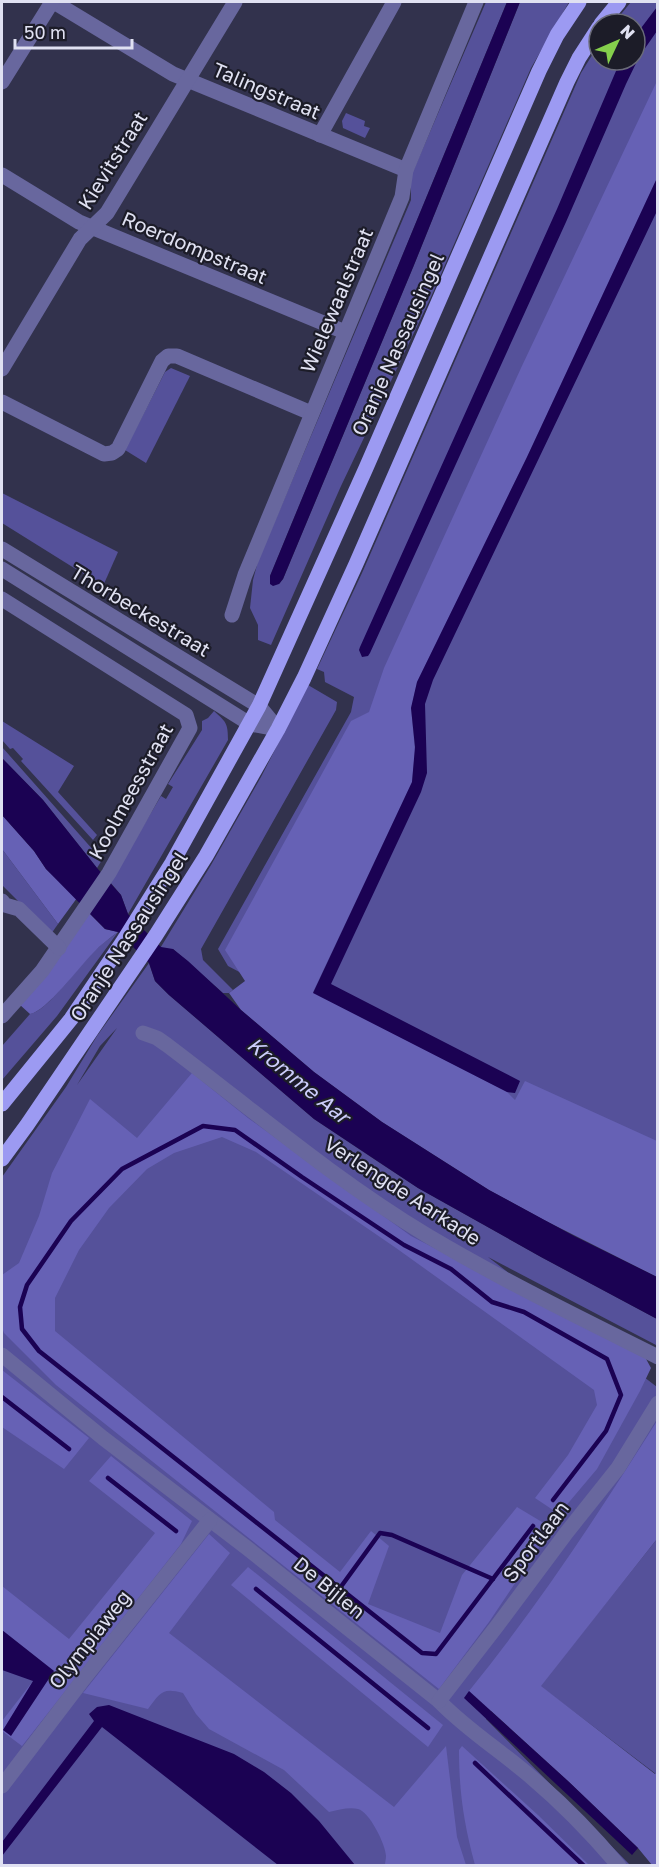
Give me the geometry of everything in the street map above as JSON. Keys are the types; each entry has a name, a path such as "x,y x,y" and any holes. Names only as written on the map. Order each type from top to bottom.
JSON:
{"main road":[{"name":"Oranje Nassausingel","path":"2,1104 59,1035 122,944 172,863 250,724 366,468 539,71 557,35 579,2"},
{"name":"Oranje Nassausingel","path":"2,1159 156,935 206,856 278,729 357,564 567,82 587,45"}],"street":[{"name":"Talingstraat","path":"53,2 173,74 406,170"},
{"path":"2,82 53,2"},
{"name":"Kievitstraat","path":"2,369 80,239 107,213 186,79 235,2"},
{"path":"320,135 394,2"},
{"name":"Wielewaalstraat","path":"232,615 245,575 402,197 406,170 476,2"},
{"name":"Roerdompstraat","path":"2,175 79,222 345,332"},
{"path":"2,402 104,454 112,453 118,449 162,361 168,356 177,356 311,413"},
{"name":"Thorbeckestraat","path":"2,549 259,706"},
{"name":"Thorbeckestraat","path":"2,569 250,724"},
{"name":"Koolmeesstraat","path":"2,599 186,715 190,728 109,873 42,971 2,1016"},
{"path":"259,706 278,729"},
{"path":"250,724 278,729"},
{"path":"2,901 19,909 59,948"},
{"name":"Verlengde Aarkade","path":"143,1034 167,1044 284,1137 387,1210 428,1236 555,1306 657,1357"},
{"name":"De Bijlen","path":"2,1355 103,1438 439,1701 457,1719 531,1777 590,1832 619,1866"},
{"name":"Sportlaan","path":"439,1701 618,1468 657,1403"},
{"name":"Olympiaweg","path":"2,1786 210,1520"}],"shaded area":[{"path":"486,2 507,2 270,576 270,584 279,584 283,579 414,265 520,2 569,2 531,68 431,297 341,486 271,645 258,640 258,625 250,608 258,561 411,200 411,176"},
{"path":"631,2 657,2 657,1184 343,1027 228,966 218,949 351,712 354,697 325,682 324,672 317,669 362,573 581,73 587,63 587,72 647,72 647,12 623,12"},
{"path":"657,81 657,178 527,457 417,682 411,708 415,751 412,782 313,992 507,1092 515,1100 525,1081 657,1141 657,1277 489,1190 382,1122 314,1072 241,1010 229,993 245,981 225,950 351,721 369,712 384,668 521,368"},
{"path":"346,113 365,121 364,126 370,128 365,138 343,128 342,121"},
{"path":"171,368 190,376 146,463 125,450 165,372"},
{"path":"2,493 118,552 103,586 2,523"},
{"path":"308,685 337,702 336,710 201,949 203,960 233,990 223,993 173,949 159,950 261,777"},
{"path":"214,711 225,723 228,740 128,914 121,895 110,882 161,796 166,799 173,787 168,784 202,730 202,721"},
{"path":"2,721 74,766 58,792 97,835 93,840 21,761 23,759 13,748 10,749 2,740"},
{"path":"2,747 102,860 97,868 43,800 2,758"},
{"path":"2,815 34,851 46,869 77,898 58,924 2,849"},
{"path":"2,849 58,924 51,934 2,885"},
{"path":"89,913 105,929 118,932 96,950 45,1005 30,1014 19,1004"},
{"path":"118,932 57,1016 2,1080 2,1046 30,1014 46,1005 55,996 95,950"},
{"path":"149,963 155,981 169,995 314,1119 418,1188 657,1319 656,1345 488,1257 657,1387 657,1452 486,1719 630,1865 2,1865 2,1177 66,1087 97,1036","holes":["117,1028 77,1085 100,1046"]},
{"path":"192,1073 248,1118 411,1236 645,1357 651,1368 597,1469 559,1514 535,1498 568,1455 597,1405 594,1390 396,1248 256,1152 222,1137 174,1153 147,1169 109,1208 79,1250 55,1298 55,1331 274,1512 275,1520 340,1572 371,1531 389,1546 368,1604 440,1633 462,1575 517,1507 552,1528 489,1622 439,1689 56,1385 4,1333 2,1275 19,1263 39,1216 52,1173 90,1099 137,1138"},
{"path":"2,1370 89,1438 64,1469 2,1427"},
{"path":"657,1421 657,1539 541,1686 655,1774 657,1772 657,1865 652,1865 638,1848 570,1783 469,1691 495,1659 567,1559"},
{"path":"111,1456 192,1521 181,1544 22,1746 2,1731 2,1721 33,1681 54,1671 2,1630 2,1586 69,1639 155,1533 89,1481"},
{"path":"209,1534 230,1553 169,1633 394,1807 446,1746 457,1837 466,1865 385,1865 386,1856 380,1837 372,1822 362,1811 351,1808 329,1812 284,1770 209,1729 183,1693 166,1691 148,1709 83,1693"},
{"path":"657,1539 658,1772 656,1774 540,1686"},
{"path":"248,1567 443,1725 428,1747 231,1585"},
{"path":"462,1746 589,1865 475,1865 461,1794 459,1750"}],"water":[{"path":"507,2 520,2 414,265 283,579 279,584 273,586 270,584 270,576"},
{"path":"657,7 657,31 647,45 647,20"},
{"path":"616,72 632,72 370,653 362,657 360,647 557,209"},
{"path":"657,178 657,211 433,680 425,704 427,773 421,792 331,984 520,1081 515,1093 507,1092 313,993 412,782 415,747 411,708 417,682 527,457"},
{"name":"Kromme Aar","path":"2,758 43,800 121,895 128,914 161,947 173,949 314,1072 382,1122 489,1190 657,1277 657,1319 418,1188 314,1119 169,995 155,981 149,963 118,932 105,929 46,869 34,851 2,815"},
{"path":"2,1630 54,1671 11,1736 3,1730 33,1681 2,1670"},
{"path":"469,1691 638,1848 632,1855 464,1698"},
{"path":"109,1705 234,1754 264,1772 291,1793 319,1821 355,1865 278,1865 102,1727 2,1856 2,1842 94,1721 89,1714 97,1707"}],"waterway":[{"path":"533,1526 436,1654 422,1653 39,1351 22,1329 20,1307 27,1285 71,1221 122,1169 203,1126 235,1130 404,1245 451,1269 492,1302 524,1312 607,1359 621,1395 606,1431 553,1500"},
{"path":"2,1397 69,1449"},
{"path":"108,1478 176,1531"},
{"path":"340,1588 380,1533 392,1535 493,1579"},
{"path":"256,1589 428,1728"},
{"path":"475,1763 584,1866"}]}
